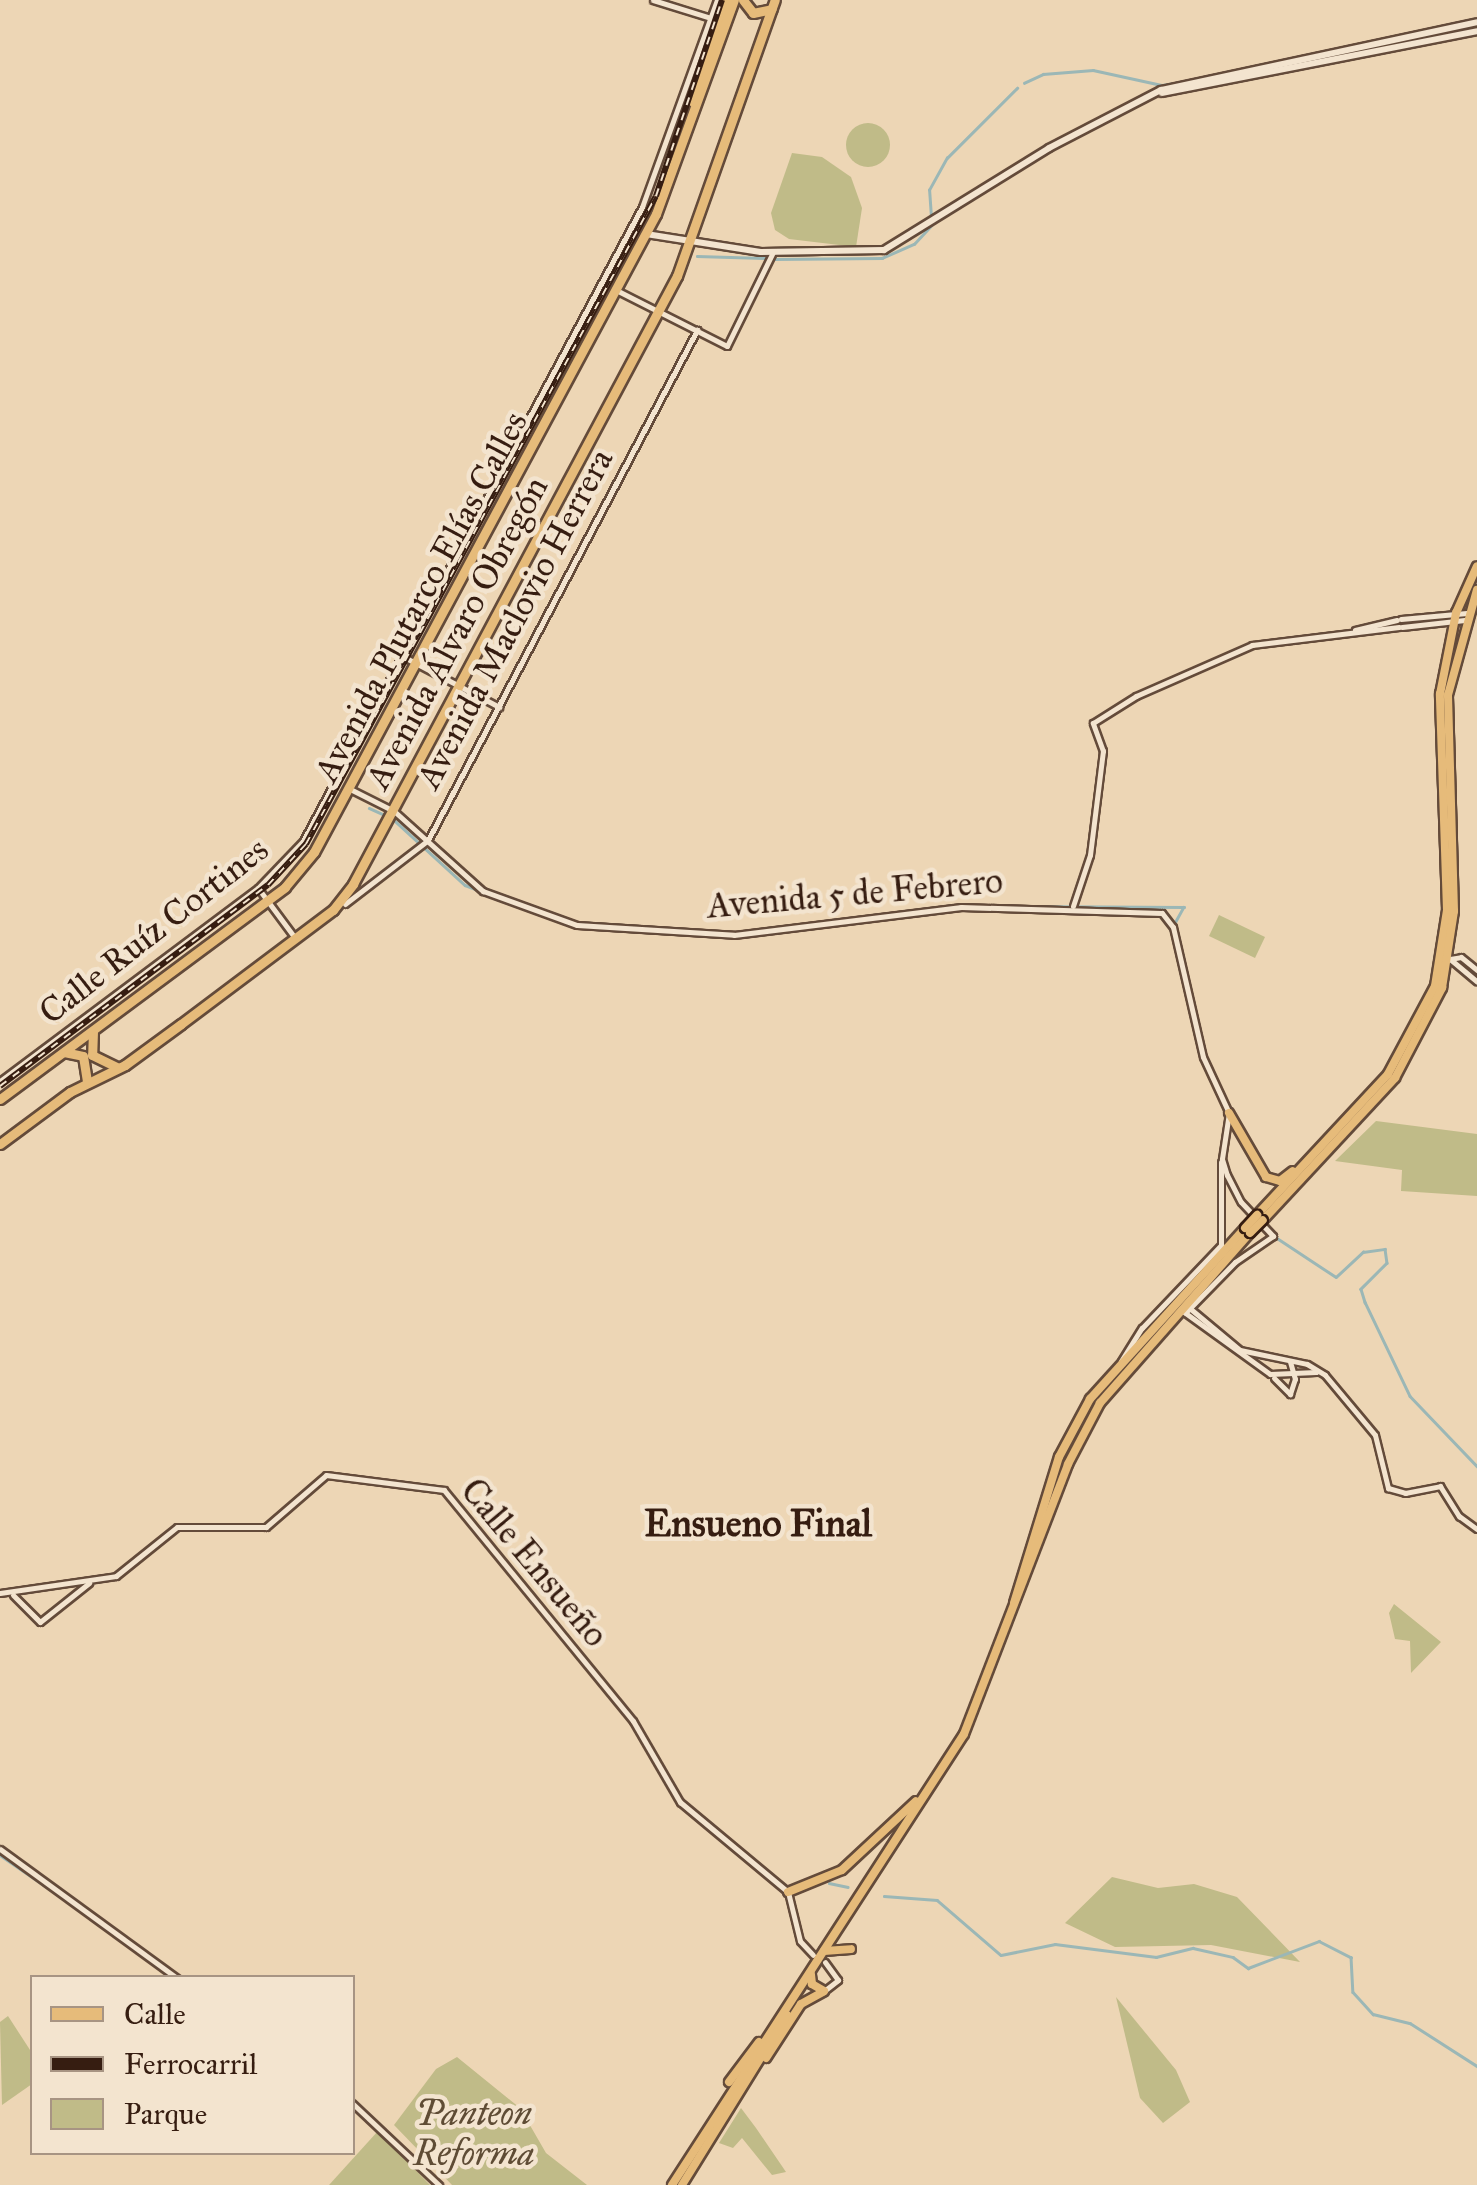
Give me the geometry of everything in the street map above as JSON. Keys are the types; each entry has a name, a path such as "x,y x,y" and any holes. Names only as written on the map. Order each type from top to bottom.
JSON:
{"highway":[{"path":"682,142 696,88 730,0"},
{"name":"Avenida Plutarco Elías Calles","path":"0,1098 266,901 302,868 350,789 646,234 730,0"},
{"path":"743,0 753,14 774,4"},
{"name":"Avenida Álvaro Obregón","path":"0,1144 87,1081 120,1067 342,900 394,811 658,311 691,242 774,4"},
{"path":"87,1081 93,1028"},
{"path":"63,1052 120,1067"}],"main road":[{"path":"646,234 772,252 891,247 1048,148 1156,94 1477,22"},
{"path":"1224,78 1477,31"},
{"path":"1260,1218 1398,1061 1440,967 1445,944 1440,694 1476,569"},
{"path":"1014,1608 1014,1589 1059,1457 1090,1399 1121,1361 1229,1256 1248,1230 1395,1078 1430,1017 1450,958 1455,866 1448,696 1461,616 1476,591"},
{"path":"1445,944 1450,958"},
{"path":"1440,967 1450,958"},
{"path":"1230,1113 1270,1181 1282,1180 1324,1146"},
{"path":"672,2185 772,2037 933,1784 988,1684 1084,1429 1109,1390 1180,1304"},
{"path":"788,1892 819,1884 858,1858 933,1784"},
{"path":"824,1951 851,1949"},
{"path":"762,2060 773,2054 802,2004 824,1991 812,1984 811,1972"},
{"path":"682,2185 762,2060 772,2037"},
{"path":"728,2082 772,2037"}],"street":[{"path":"653,0 711,18"},
{"name":"Calle Ruíz Cortines","path":"0,1081 258,888 304,841 642,207 717,0"},
{"path":"616,290 727,346 772,252"},
{"name":"Avenida Maclovio Herrera","path":"345,904 428,840 697,330"},
{"path":"1074,906 1090,855 1103,744 1092,723 1136,696 1252,645 1461,616"},
{"path":"402,656 499,707"},
{"name":"Avenida 5 de Febrero","path":"350,789 394,811 499,900 586,926 734,935 962,907 1145,908 1165,916 1203,1057 1230,1113"},
{"path":"258,888 296,938"},
{"path":"1450,958 1460,957 1477,970"},
{"path":"1450,958 1477,982"},
{"path":"1180,1304 1221,1245 1216,1179 1230,1113"},
{"path":"1180,1304 1229,1256 1273,1236 1236,1194 1222,1160"},
{"path":"1180,1304 1232,1346 1320,1372 1375,1435 1388,1488 1405,1493 1440,1486 1459,1516 1477,1528"},
{"path":"1180,1304 1290,1394 1295,1374 1290,1362"},
{"path":"1261,1369 1266,1358"},
{"path":"1270,1374 1320,1372"},
{"name":"Calle Ensueño","path":"0,1593 14,1595 42,1584 90,1582 120,1573 177,1527 266,1527 326,1476 444,1490 633,1721 680,1802 788,1892"},
{"path":"14,1595 40,1622 90,1582"},
{"path":"0,1849 173,1975"},
{"path":"788,1892 800,1940 813,1955"},
{"path":"824,1991 838,1980 825,1962"},
{"path":"355,2106 438,2185"}],"green space":[{"path":"868,123 884,129 890,145 884,161 868,167 852,161 846,145 852,129"},
{"path":"792,153 822,157 851,177 862,208 856,247 789,239 775,230 771,213"},
{"path":"1219,915 1265,937 1255,958 1209,936"},
{"path":"1376,1121 1477,1134 1477,1196 1401,1191 1402,1170 1335,1161"},
{"path":"1394,1604 1441,1642 1411,1673 1410,1641 1395,1639 1389,1613"},
{"path":"1112,1877 1158,1888 1194,1884 1237,1897 1300,1962 1211,1945 1115,1947 1065,1923"},
{"path":"1116,1997 1176,2070 1190,2102 1163,2123 1140,2098"},
{"path":"8,2016 30,2050 30,2085 2,2105 0,2022"},
{"name":"Panteon Reforma","path":"457,2057 520,2108 546,2153 587,2185 452,2185 394,2125 436,2069"},
{"path":"741,2108 786,2172 772,2175 742,2138 733,2148 719,2143"},
{"name":"Panteon Reforma","path":"378,2131 430,2185 329,2185"}],"waterway":[{"path":"1430,37 1476,26"},
{"path":"1351,52 1388,45"},
{"path":"1024,83 1043,74 1093,70 1162,85 1186,81"},
{"path":"931,217 929,190 947,158 1017,88"},
{"path":"774,259 882,258 914,244 932,225"},
{"path":"697,256 766,258"},
{"path":"369,808 385,815"},
{"path":"394,820 465,885 481,891"},
{"path":"1005,906 1184,907 1175,923 1185,966"},
{"path":"540,914 575,927"},
{"path":"602,929 634,931"},
{"path":"717,936 749,936"},
{"path":"1203,1047 1208,1063"},
{"path":"1218,1084 1225,1099"},
{"path":"1222,1172 1235,1196"},
{"path":"1274,1236 1336,1277 1363,1252 1385,1249 1387,1263 1361,1289 1365,1302 1410,1396 1477,1466"},
{"path":"0,1855 70,1903"},
{"path":"829,1883 848,1887"},
{"path":"884,1896 937,1900 1001,1955 1055,1944 1156,1957 1193,1948 1233,1957 1248,1968 1319,1941 1351,1957 1353,1992 1373,2014 1410,2023 1477,2066"},
{"path":"355,2103 398,2144"}],"railway":[{"path":"0,1086 268,885 306,844 656,196 722,0"}],"district":[{"name":"Ensueno Final","path":"758,1524"}]}
